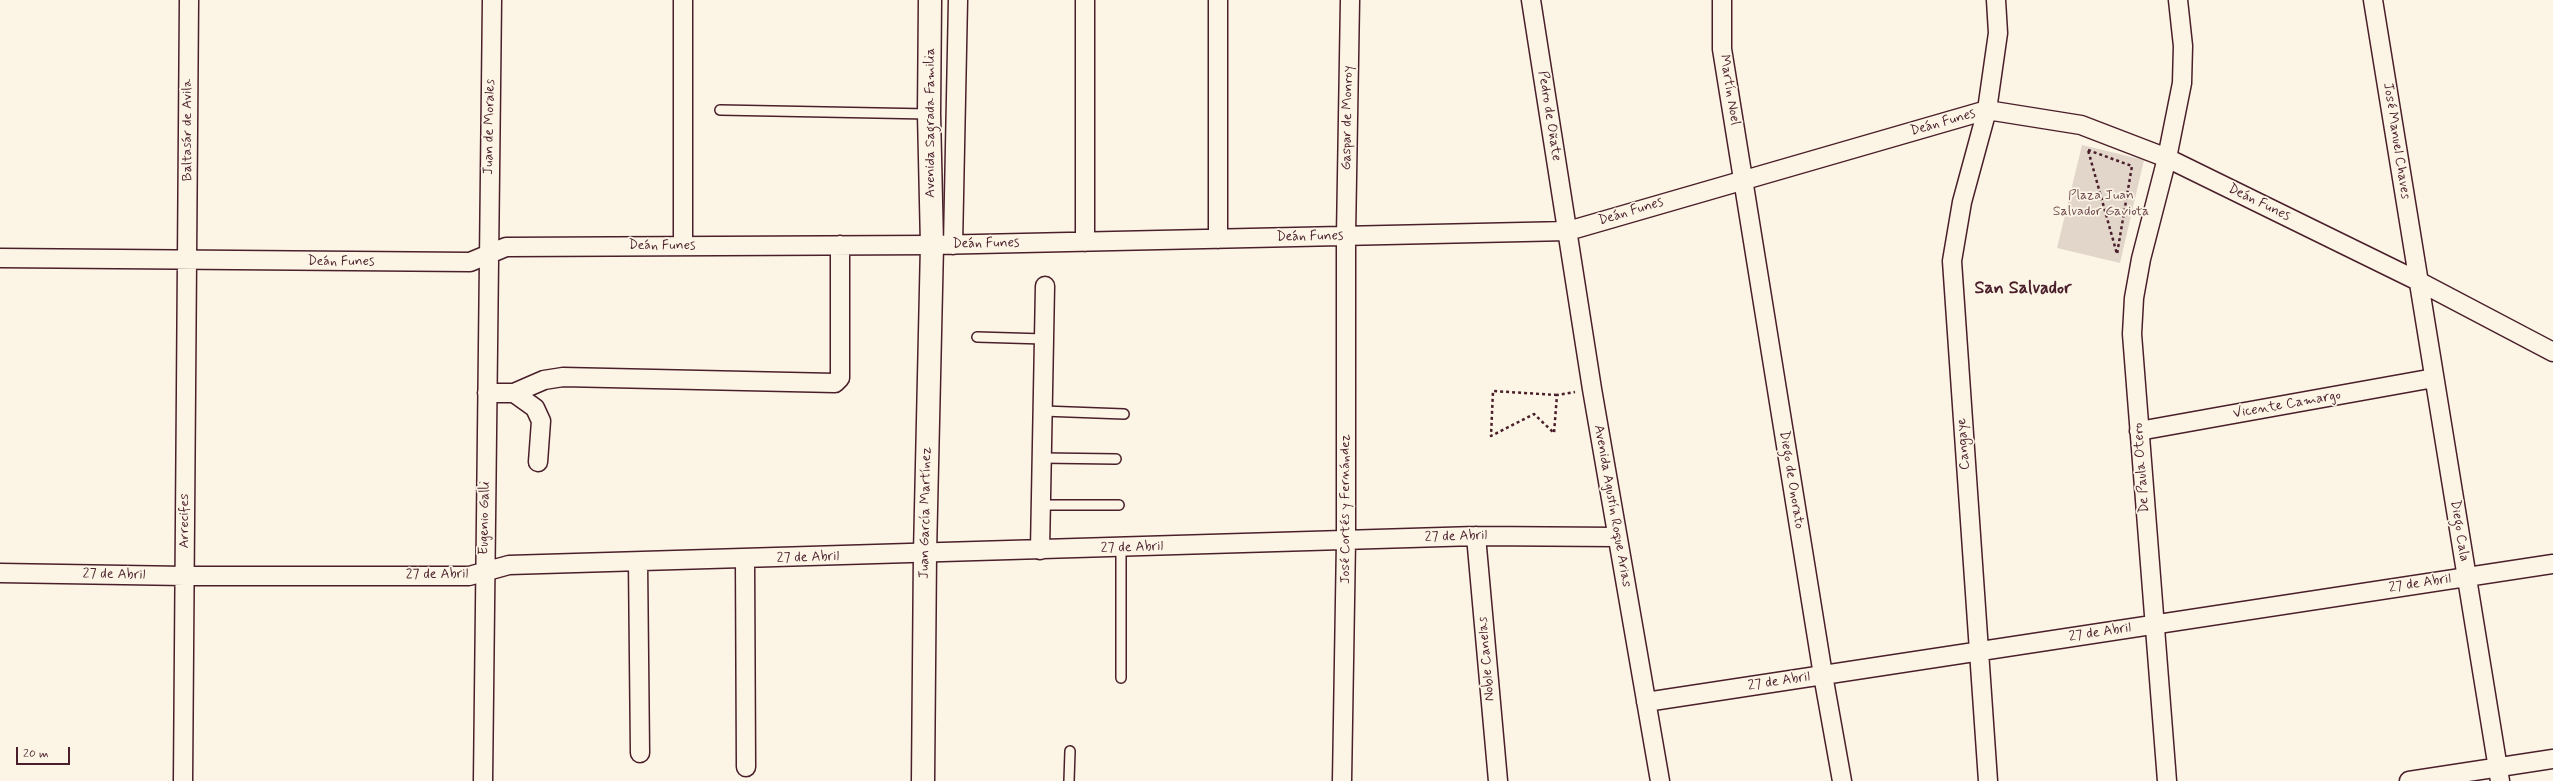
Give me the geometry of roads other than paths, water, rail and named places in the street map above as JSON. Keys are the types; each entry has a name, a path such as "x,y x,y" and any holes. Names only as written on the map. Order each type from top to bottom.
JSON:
{"main road":[{"name":"Avenida Sagrada Familia","path":"930,0 929,114 943,245"},
{"name":"Juan García Martínez","path":"923,781 924,553 943,245"}],"street":[{"name":"Baltasár de Avila","path":"187,261 189,0"},
{"name":"Juan de Morales","path":"488,254 492,0"},
{"path":"683,0 683,246"},
{"path":"943,245 958,0"},
{"path":"1085,0 1085,242"},
{"path":"1218,0 1218,239"},
{"name":"Gaspar de Monroy","path":"1346,236 1350,0"},
{"name":"Pedro de Oñate","path":"1531,0 1568,231"},
{"name":"Martín Noel","path":"1722,0 1722,49 1743,179"},
{"name":"Cangaye","path":"1988,781 1952,261 1962,202 1987,110 1998,33 1996,0"},
{"name":"De Paula Otero","path":"2167,781 2132,334 2134,298 2141,259 2167,158 2184,65 2178,0"},
{"name":"José Manuel Chaves","path":"2373,0 2418,281"},
{"name":"Deán Funes","path":"0,258 187,261 470,262 506,247 943,245 1568,231 1743,179 1987,110 2081,125 2167,158 2418,281 2553,352"},
{"name":"Diego de Onorato","path":"1743,179 1823,675 1842,781"},
{"name":"Avenida Agustín Roque Arias","path":"1568,231 1592,389 1660,781"},
{"name":"José Cortés y Fernández","path":"1342,781 1346,541 1346,236"},
{"path":"487,393 514,393 544,380 563,377 836,383 840,378 840,246"},
{"name":"Eugenio Galli","path":"483,781 488,254"},
{"name":"Arrecifes","path":"183,781 187,261"},
{"name":"Diego Cala","path":"2418,281 2499,774"},
{"path":"1040,550 1045,286"},
{"name":"Vicente Camargo","path":"2139,431 2434,378"},
{"path":"514,393 535,408 541,421 538,462"},
{"name":"27 de Abril","path":"0,573 185,576 469,576 509,565 745,560 1476,536 1617,536"},
{"name":"Noble Canelas","path":"1476,536 1498,781"},
{"path":"745,560 746,767"},
{"path":"638,562 640,753"},
{"name":"27 de Abril","path":"1646,702 2553,564"},
{"path":"2409,781 2499,774 2553,759"}],"lane":[{"path":"720,110 929,114"},
{"path":"977,337 1044,339"},
{"path":"1042,411 1124,414"},
{"path":"1042,458 1116,459"},
{"path":"1041,505 1119,505"},
{"path":"1121,548 1121,678"},
{"path":"1069,781 1070,751"}],"district":[{"name":"San Salvador","path":"2023,289"}],"park label":[{"name":"Plaza Juan Salvador Gaviota","path":"2101,204"}]}
